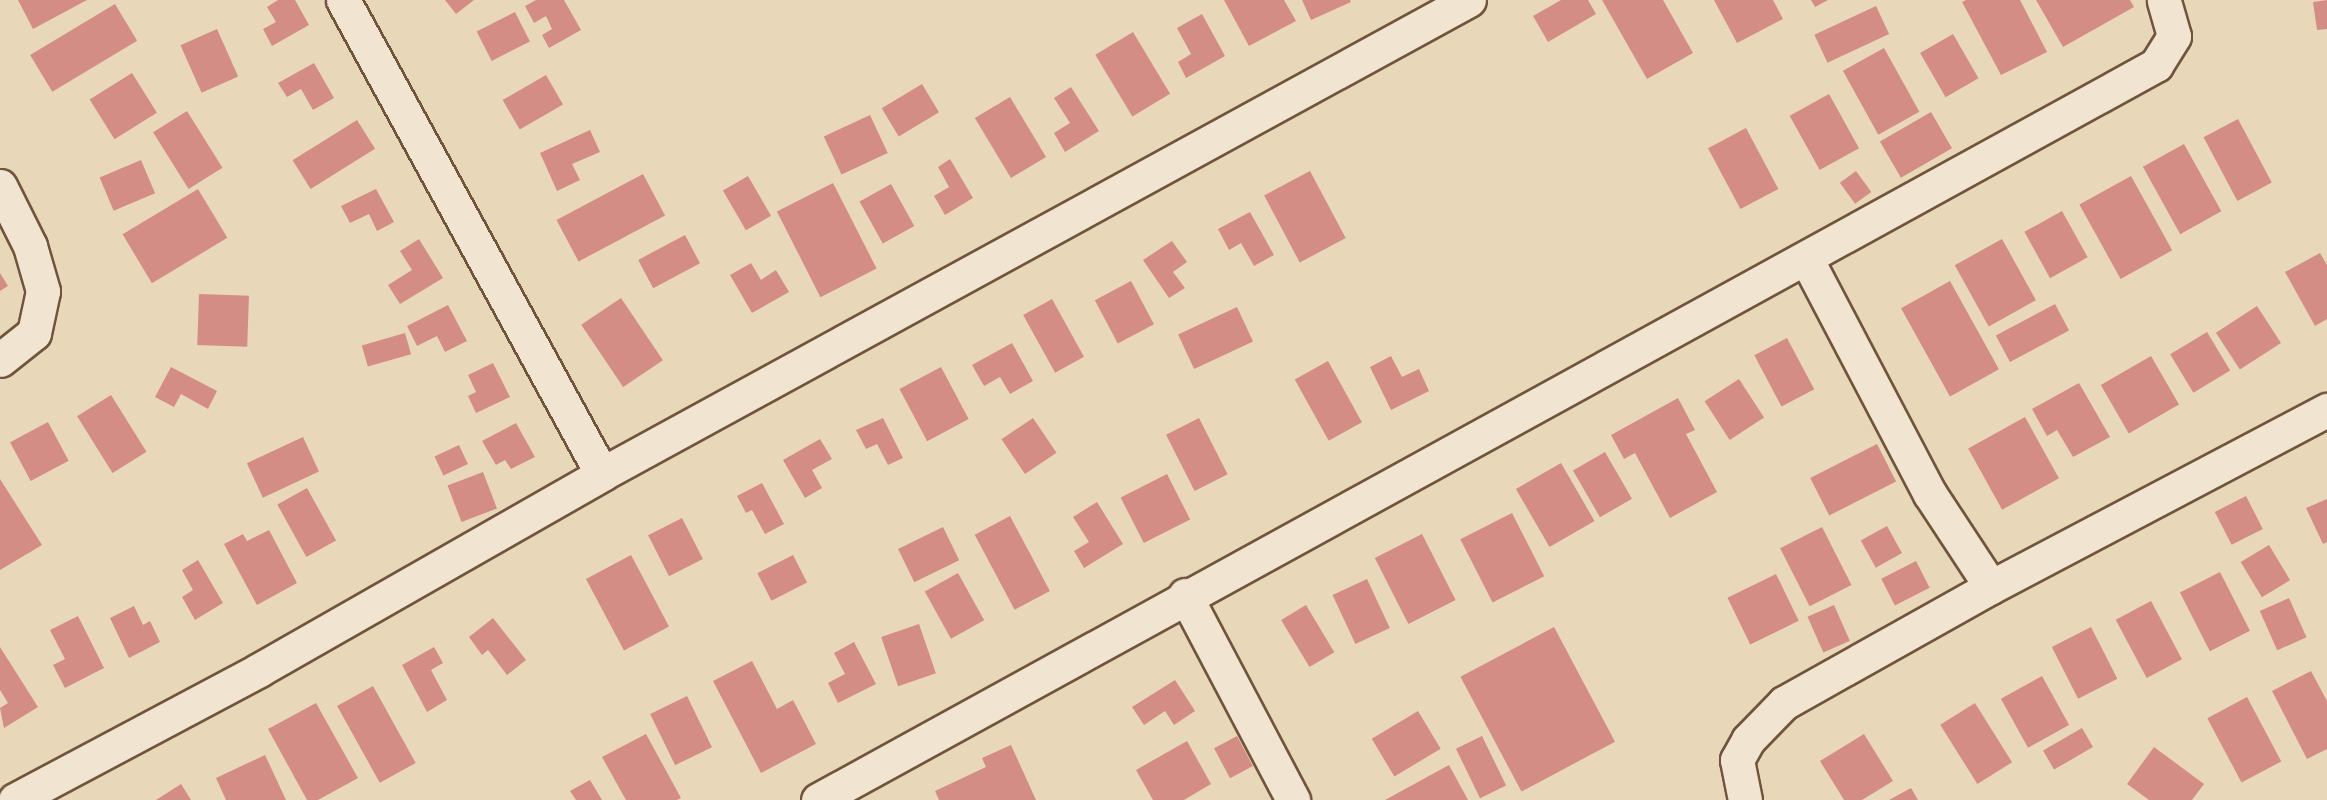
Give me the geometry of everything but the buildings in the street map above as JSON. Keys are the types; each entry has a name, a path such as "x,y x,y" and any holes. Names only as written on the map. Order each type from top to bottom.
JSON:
{"street":[{"path":"343,0 602,474"},
{"path":"15,800 259,670 602,474 1469,0"},
{"path":"818,800 860,790 1185,595 1418,474 2156,65 2174,36 2164,0"},
{"path":"0,186 30,246 44,291 34,333 0,360"},
{"path":"1807,260 1930,494 1991,587"},
{"path":"1745,800 1737,760 1748,740 1784,703 1991,587 2327,410"},
{"path":"1185,595 1293,800"}]}
